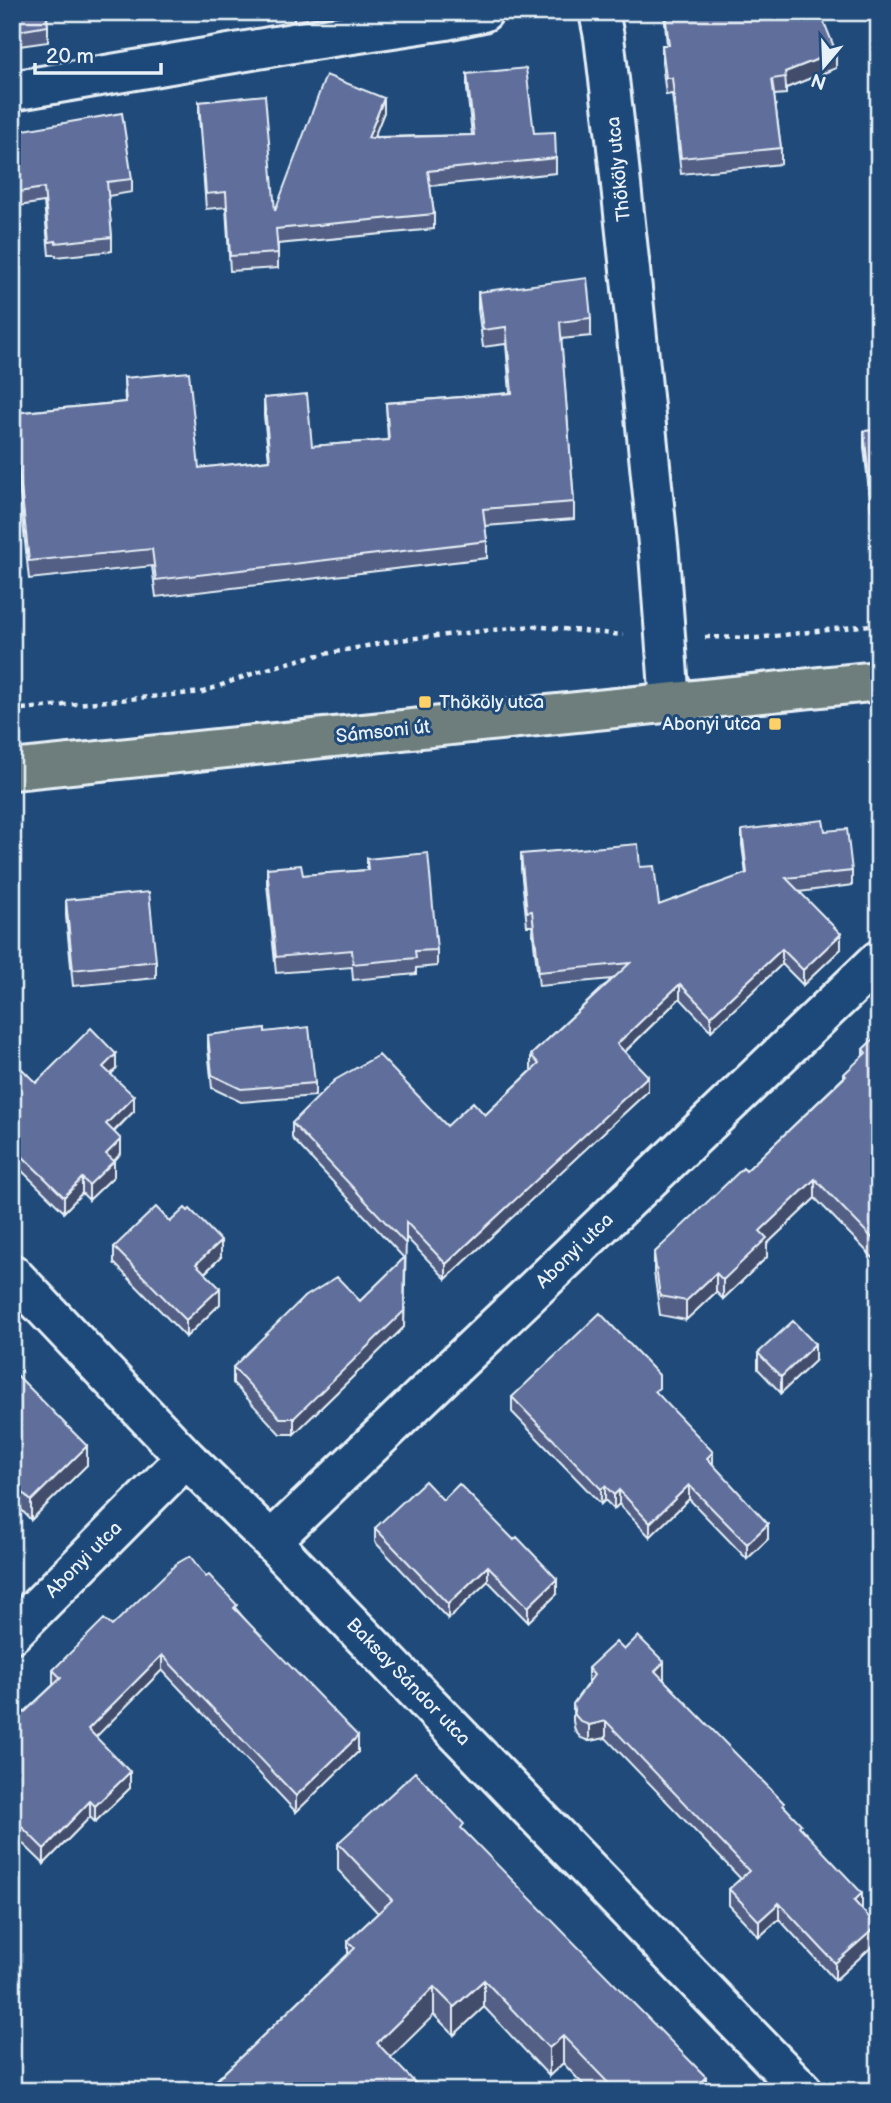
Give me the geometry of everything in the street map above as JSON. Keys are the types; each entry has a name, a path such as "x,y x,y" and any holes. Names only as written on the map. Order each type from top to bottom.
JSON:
{"main road":[{"name":"Sámsoni út","path":"12,770 879,681"}],"street":[{"path":"12,91 483,12"},
{"name":"Thököly utca","path":"599,12 616,138 657,541 670,703"},
{"name":"Abonyi utca","path":"271,1541 879,960"},
{"name":"Baksay Sándor utca","path":"12,1274 186,1458 271,1541 803,2091"},
{"name":"Abonyi utca","path":"12,1633 186,1458"}],"path":[{"path":"12,710 203,692 309,657 398,640 532,626 624,635 757,638 879,624"}],"building":[{"path":"12,12 46,12 48,26 12,32"},
{"path":"665,12 820,12 836,52 785,72 786,77 772,79 781,148 681,158 672,78 666,78 662,45 669,45"},
{"path":"526,68 534,133 555,132 556,158 428,171 434,214 276,229 278,253 230,256 226,192 206,194 199,102 265,95 275,211 326,75 384,98 368,138 474,135 467,74"},
{"path":"122,113 132,179 107,182 112,237 49,242 44,188 12,193 12,132"},
{"path":"587,278 591,318 560,322 574,502 483,509 487,541 156,580 152,549 29,561 13,413 126,402 124,378 189,372 199,468 270,460 264,398 307,394 312,446 389,440 386,403 512,393 506,327 483,330 478,292"},
{"path":"879,430 879,494 871,495 864,431"},
{"path":"823,820 825,831 847,829 852,871 786,878 841,934 803,970 782,949 711,1016 680,984 617,1044 648,1076 446,1264 406,1222 406,1244 292,1123 335,1080 379,1055 447,1126 473,1102 485,1115 539,1064 531,1055 630,963 539,972 532,911 527,912 521,854 638,844 640,867 654,866 659,905 747,873 742,830"},
{"path":"428,853 437,950 415,951 416,958 353,964 352,950 276,957 267,868 301,865 303,875 368,870 367,859"},
{"path":"149,892 156,961 73,970 66,900"},
{"path":"309,1027 315,1083 241,1089 212,1075 208,1035 265,1028 265,1032"},
{"path":"91,1028 116,1054 103,1067 134,1096 106,1124 121,1139 106,1154 114,1161 89,1185 82,1178 64,1197 12,1146 12,1079 22,1069 36,1083"},
{"path":"879,1034 879,1245 815,1179 760,1231 767,1238 723,1280 716,1273 686,1301 660,1296 654,1253 743,1168 746,1171 846,1076 844,1074 866,1053 863,1049"},
{"path":"156,1207 170,1222 185,1208 188,1211 190,1209 221,1241 196,1264 220,1288 186,1320 114,1247"},
{"path":"405,1257 404,1311 294,1418 280,1418 233,1367 303,1298 337,1277 360,1301"},
{"path":"600,1313 659,1375 659,1388 655,1391 713,1452 707,1458 768,1524 747,1544 689,1485 650,1523 619,1490 614,1495 605,1486 601,1489 512,1397"},
{"path":"793,1321 815,1344 781,1377 758,1353"},
{"path":"12,1370 87,1446 31,1501 12,1481"},
{"path":"425,1481 443,1500 459,1484 514,1540 517,1537 557,1579 528,1607 488,1566 448,1604 375,1528"},
{"path":"190,1556 206,1577 209,1575 237,1605 234,1608 358,1736 296,1796 162,1655 88,1729 130,1772 95,1806 90,1801 44,1849 12,1817 12,1724 61,1678 53,1670 104,1619 112,1626 176,1564"},
{"path":"638,1636 664,1662 655,1671 784,1803 801,1824 799,1826 862,1893 854,1901 877,1926 835,1963 779,1903 759,1921 729,1889 749,1871 606,1721 589,1725 581,1722 575,1715 573,1704 594,1675 588,1668 616,1642 624,1650"},
{"path":"415,1772 464,1824 461,1828 706,2077 691,2091 616,2091 563,2036 549,2048 484,1980 454,2007 434,1987 377,2043 423,2091 205,2091 355,1948 348,1941 392,1900 338,1843"}],"place":[{"name":"Thököly utca","path":"425,702"},
{"name":"Abonyi utca","path":"775,724"}]}
